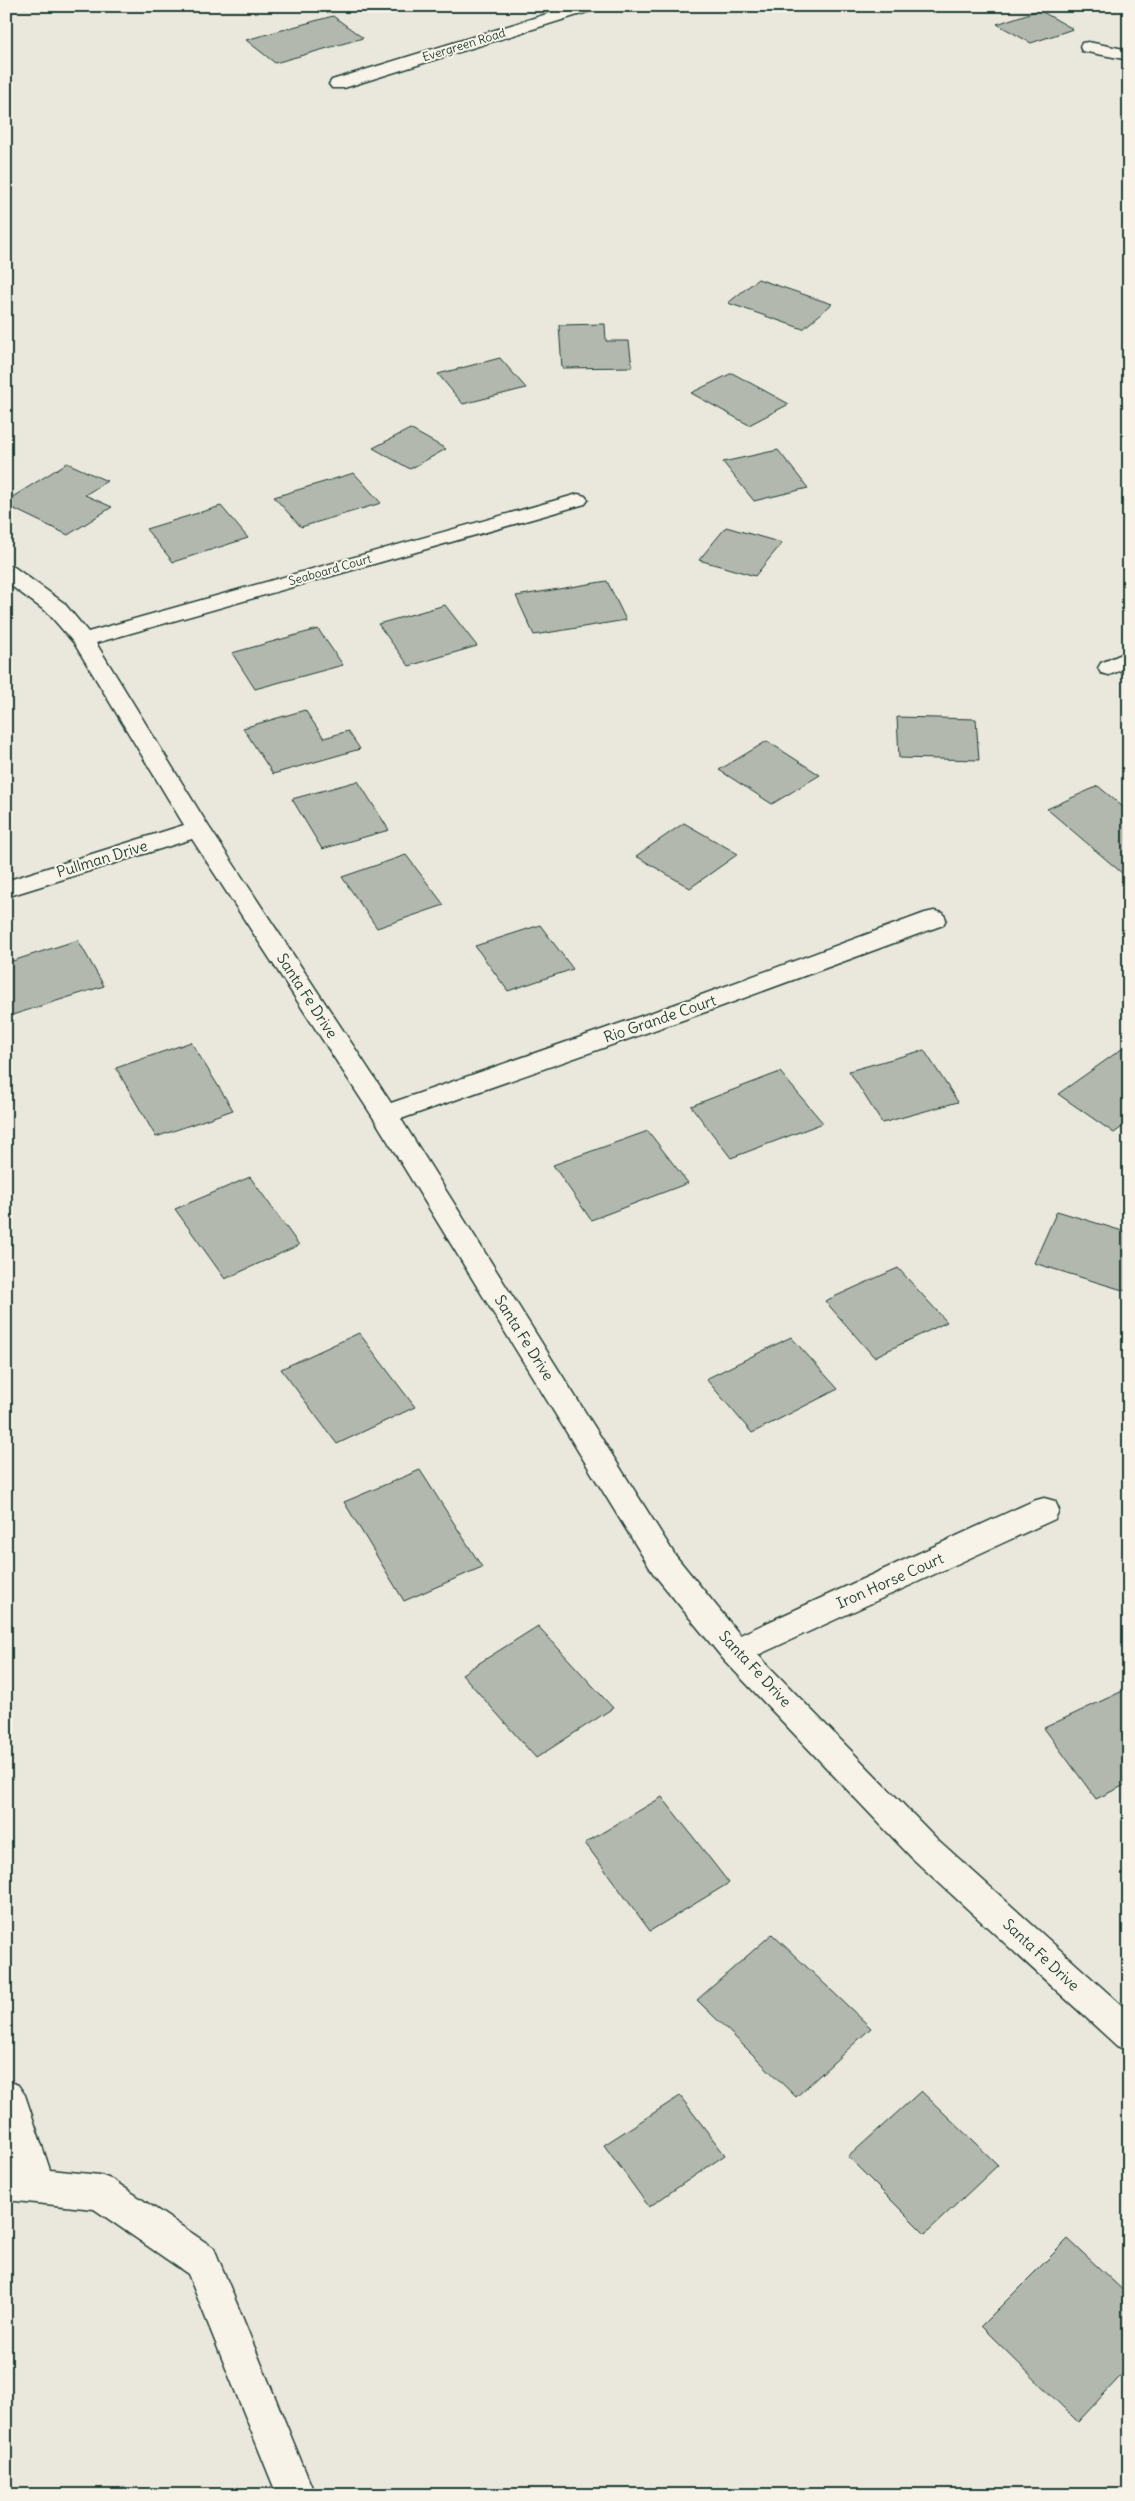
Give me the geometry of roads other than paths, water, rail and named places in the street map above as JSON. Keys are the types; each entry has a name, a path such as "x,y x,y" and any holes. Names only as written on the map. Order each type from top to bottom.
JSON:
{"street":[{"name":"Evergreen Road","path":"338,84 591,6"},
{"path":"1088,47 1129,55"},
{"name":"Seaboard Court","path":"83,640 578,500"},
{"name":"Santa Fe Drive","path":"6,572 56,608 83,640 198,830 385,1115 664,1564 735,1651 924,1848 1129,2035"},
{"path":"1109,668 1129,658"},
{"name":"Pullman Drive","path":"6,889 198,830"},
{"name":"Rio Grande Court","path":"385,1115 705,1003 934,919"},
{"name":"Iron Horse Court","path":"735,1651 1044,1510"},
{"path":"6,2097 13,2107 22,2185 100,2192 201,2261 296,2495"}]}
